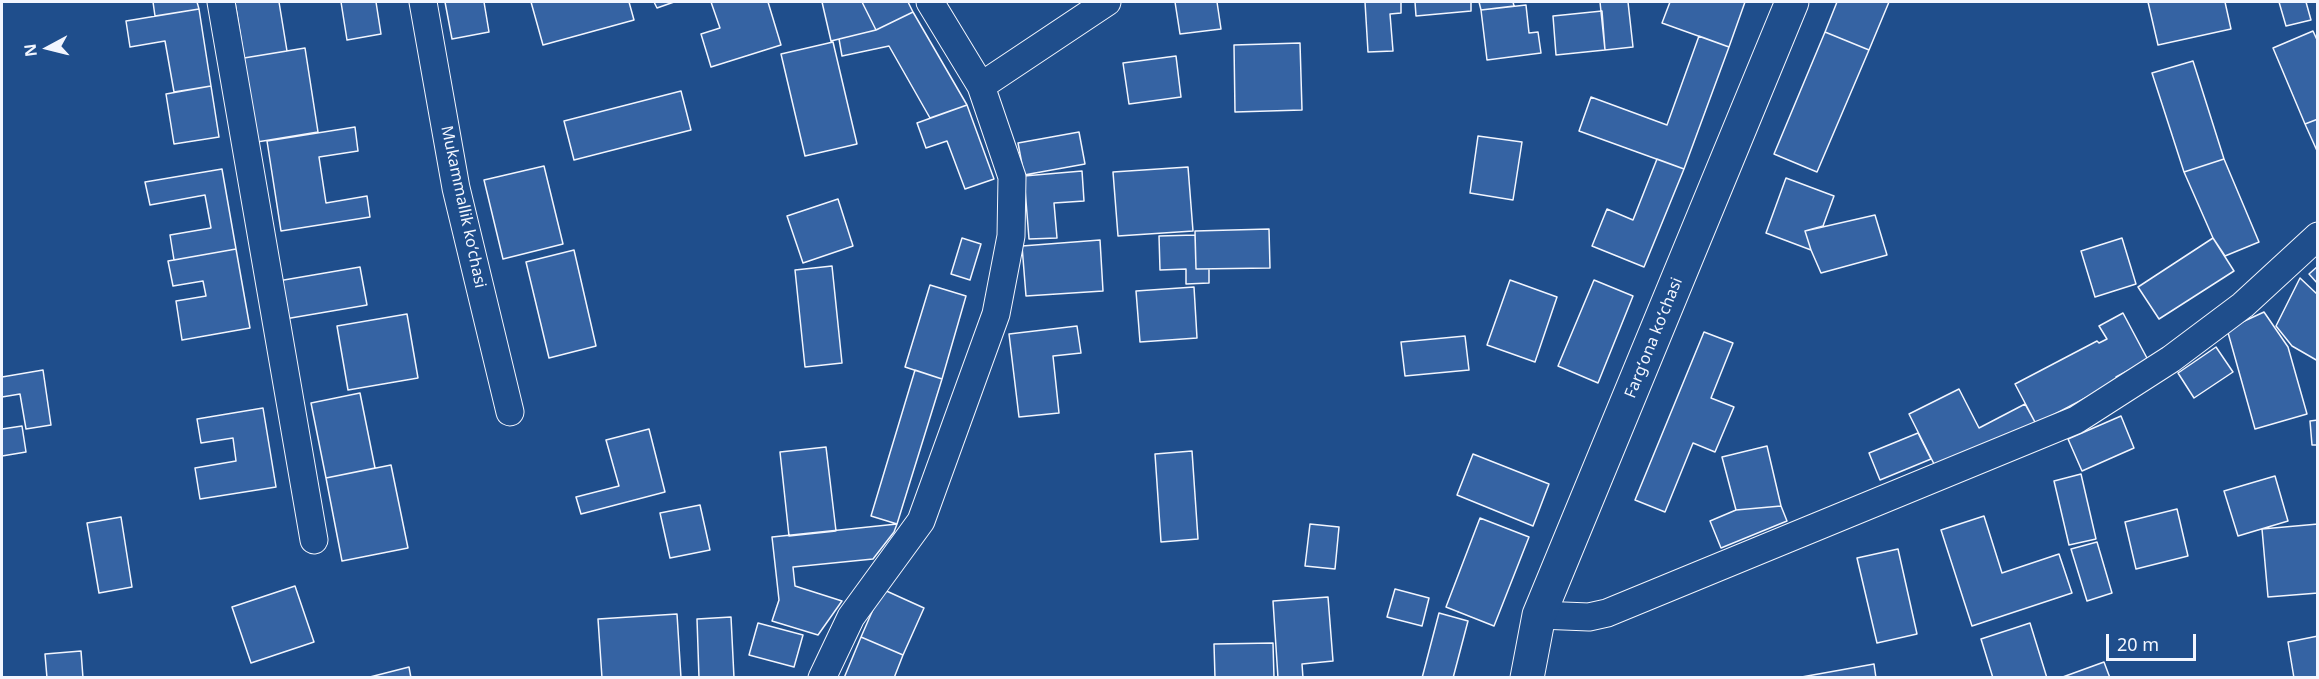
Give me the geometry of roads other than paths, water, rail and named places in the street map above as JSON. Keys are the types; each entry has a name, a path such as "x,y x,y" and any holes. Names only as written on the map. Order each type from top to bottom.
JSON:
{"street":[{"path":"221,2 314,540"},
{"name":"Mukammallik koʻchasi","path":"423,2 456,188 510,412"},
{"path":"822,678 851,617 921,521 996,314 1011,236 1012,177 981,86 930,2"},
{"path":"981,86 1107,2"},
{"name":"Fargʻona koʻchasi","path":"1527,678 1539,615 1792,2"},
{"path":"1539,615 1589,617 1607,613 2076,420 2171,359 2243,305 2318,236"}]}
